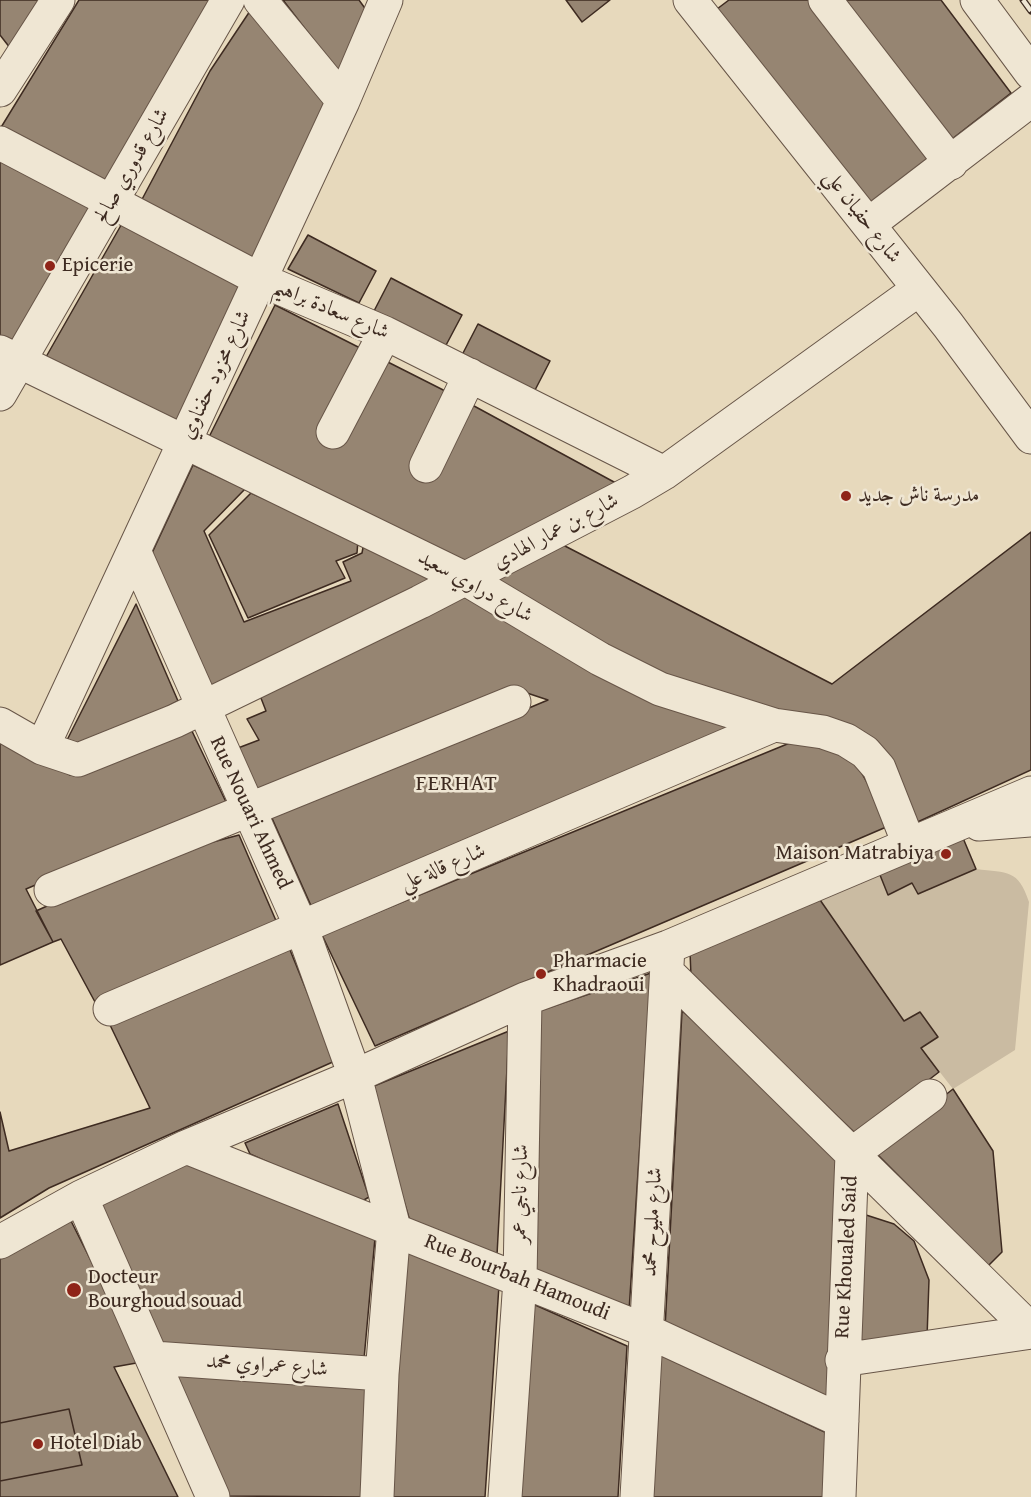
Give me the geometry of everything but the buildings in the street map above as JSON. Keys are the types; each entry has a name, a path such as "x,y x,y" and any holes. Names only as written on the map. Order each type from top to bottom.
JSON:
{"street":[{"path":"3,76 58,0"},
{"name":"شارع قدوري صالح","path":"0,394 10,357 112,200 228,0"},
{"path":"260,0 343,101"},
{"path":"825,0 951,163"},
{"path":"977,0 1031,73"},
{"name":"شارع محزود حفناوي","path":"42,748 135,553 343,101 383,2"},
{"name":"شارع حفيان علي","path":"701,4 1031,437"},
{"path":"868,224 1031,100"},
{"name":"شارع سعادة براهيم","path":"0,143 261,280 385,333 664,473"},
{"name":"شارع بن عمار الهادي","path":"0,724 42,748 71,759 86,759 175,721 201,706 466,579 664,473 919,289"},
{"path":"333,432 385,333"},
{"name":"شارع دراوي سعيد","path":"10,357 466,579 600,659 660,689 774,725 823,732 846,740 865,752 879,768 909,844"},
{"path":"426,466 470,375"},
{"name":"Rue Nouari Ahmed","path":"135,553 302,929 355,1076"},
{"path":"51,890 514,702"},
{"name":"شارع قالة علي","path":"111,1009 774,725"},
{"path":"0,1242 81,1197 186,1146 355,1076 525,999 668,959 909,844 959,826 1031,793"},
{"path":"959,826 1031,820"},
{"path":"668,959 852,1154 1031,1331"},
{"name":"شارع مليوح محمد","path":"638,1497 668,959"},
{"name":"شارع ناجي عمر","path":"505,1497 520,1280 525,999"},
{"path":"355,1076 394,1228 382,1374 377,1497"},
{"path":"852,1154 930,1096"},
{"name":"Rue Bourbah Hamoudi","path":"186,1146 647,1331 842,1421"},
{"name":"Rue Khoualed Said","path":"839,1497 842,1360 852,1154"},
{"path":"81,1197 213,1497"},
{"path":"842,1360 1031,1331"},
{"name":"شارع عمراوي محمد","path":"153,1358 382,1374"}],"shaded area":[{"path":"976,869 1004,872 1016,878 1021,883 1029,902 1015,1050 953,1089 921,1048 938,1037 920,1012 904,1021 818,897 878,870 889,895 912,883 918,893"}],"railway":[{"path":"1023,0 1031,11"}],"place":[{"name":"Epicerie","path":"50,266"},
{"name":"مدرسة ناش جديد","path":"846,496"},
{"name":"Maison Matrabiya","path":"946,854"},
{"name":"Pharmacie Khadraoui","path":"541,974"},
{"name":"Docteur Bourghoud souad","path":"74,1290"},
{"name":"Hotel Diab","path":"38,1444"}],"district":[{"name":"FERHAT","path":"457,784"}]}
